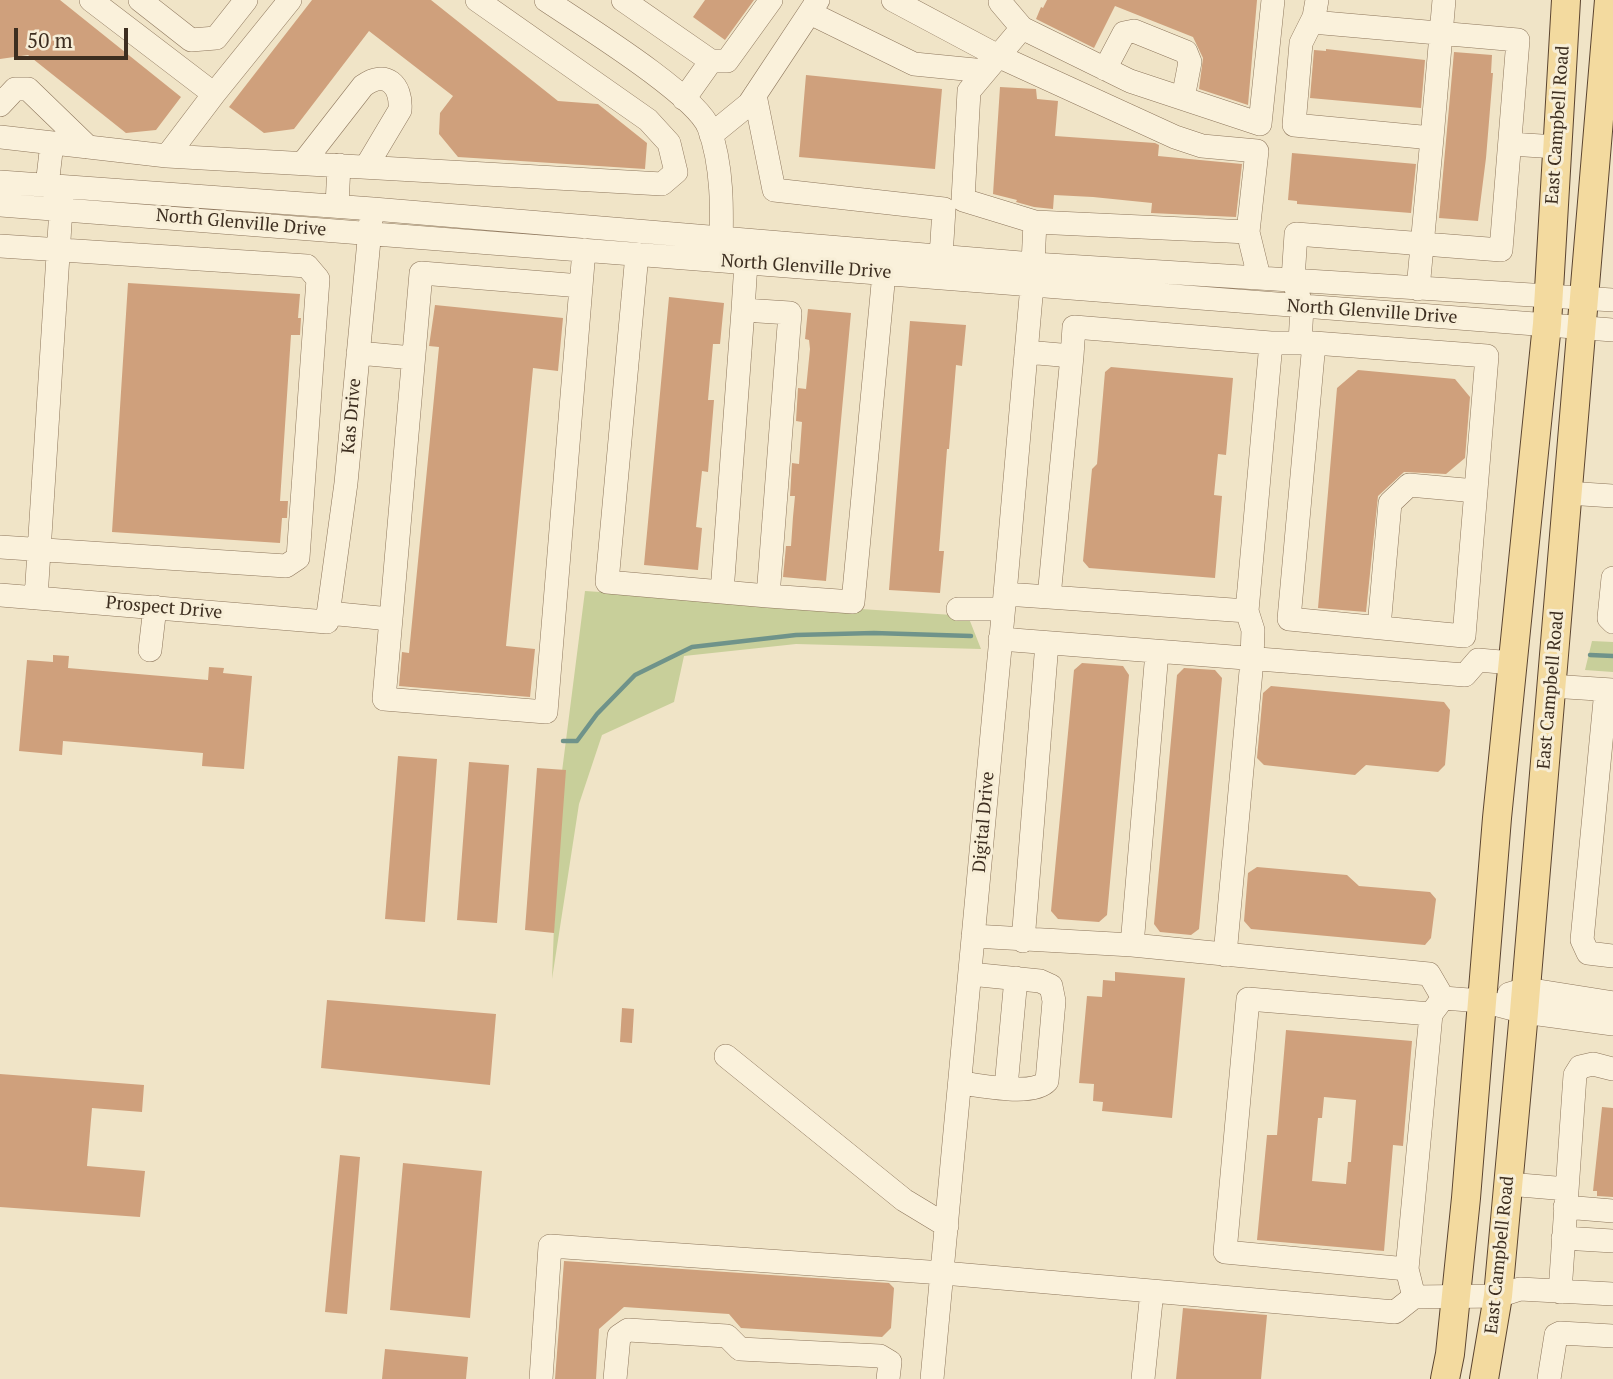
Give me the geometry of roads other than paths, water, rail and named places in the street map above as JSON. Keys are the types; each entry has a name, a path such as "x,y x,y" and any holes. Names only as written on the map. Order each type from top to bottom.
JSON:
{"main road":[{"name":"East Campbell Road","path":"1445,1379 1456,1297 1512,663 1547,324 1566,0"},
{"name":"East Campbell Road","path":"1484,1379 1498,1296 1582,327 1600,299 1603,1"}],"street":[{"path":"91,0 214,94"},
{"path":"140,0 191,40 216,38 246,0"},
{"path":"167,156 290,0"},
{"path":"0,137 167,156 662,184 676,172 669,143 648,120 477,0"},
{"path":"546,0 655,75 694,107 709,126 717,158 721,249"},
{"path":"623,0 711,61 727,61 771,0"},
{"path":"893,0 992,64 1202,146 1257,151 1248,232 1259,277"},
{"path":"1000,1 1022,28 1130,81 1260,124 1273,0"},
{"path":"1418,289 1444,0"},
{"path":"711,135 749,104 814,6 914,64 992,64"},
{"path":"1432,138 1294,125 1301,43 1314,11 1441,33 1518,40 1501,250 1296,234 1293,279 1302,307 1307,343 1289,619 1464,636"},
{"path":"941,257 953,205 969,91 1022,28"},
{"path":"1105,69 1124,33 1134,31 1186,52 1190,62 1183,98"},
{"path":"684,99 711,61"},
{"path":"303,163 363,86 381,77 389,81 397,91 401,110 366,167"},
{"path":"0,105 15,89 28,89 88,147"},
{"path":"755,96 774,190 953,205 1035,222 1248,232"},
{"path":"36,598 58,250 57,194 52,143"},
{"path":"1510,144 1557,147"},
{"path":"337,206 340,165"},
{"name":"North Glenville Drive","path":"0,182 57,194 369,233 637,254 721,249"},
{"name":"North Glenville Drive","path":"0,205 57,194 337,206 721,249 941,257 1033,275 1302,307 1613,330"},
{"name":"Kas Drive","path":"328,617 346,483 373,209"},
{"name":"Digital Drive","path":"932,1379 1004,602 1033,275 1035,222"},
{"path":"0,246 307,266 318,279 298,558 286,566 0,548"},
{"path":"581,285 421,273 384,699 546,712 584,250"},
{"path":"722,592 747,251"},
{"name":"North Glenville Drive","path":"747,251 884,273 1259,277 1600,299"},
{"path":"637,254 607,582 768,596 853,602 884,273"},
{"path":"743,310 790,313 768,596"},
{"path":"1049,597 1074,327 1271,343 1307,343 1487,356 1464,636 1478,660"},
{"path":"1225,955 1252,660 1253,631 1247,611 1271,343"},
{"path":"1026,352 1072,356"},
{"path":"358,353 414,358"},
{"path":"1379,628 1390,503 1409,485 1476,491"},
{"path":"1567,493 1613,496"},
{"path":"1613,578 1609,618 1613,622"},
{"name":"Prospect Drive","path":"0,595 155,607 390,619"},
{"path":"958,609 1049,597 1247,611"},
{"path":"150,650 155,607"},
{"path":"1000,639 1465,675 1478,660"},
{"path":"1023,941 1047,643"},
{"path":"1132,946 1157,652"},
{"path":"1478,660 1512,663"},
{"path":"1551,686 1610,690 1582,940 1588,953 1613,956"},
{"path":"973,936 1132,946 1429,974 1437,1006 1408,1269 1414,1297"},
{"path":"960,1083 1036,1089 1046,1081 1054,1001 1051,986 1047,983 970,974"},
{"path":"1006,1087 1016,978"},
{"path":"1408,1269 1224,1252 1248,999 1437,1006 1482,1001 1613,1003"},
{"path":"1525,1001 1613,1024"},
{"path":"726,1056 904,1200 947,1226"},
{"path":"1559,1292 1575,1075 1580,1067 1593,1064 1613,1069"},
{"path":"1508,1184 1613,1211"},
{"path":"1563,1238 1613,1241"},
{"path":"541,1379 550,1246 943,1273 1395,1312 1414,1297 1498,1296 1520,1289 1613,1294"},
{"path":"1143,1379 1152,1291"},
{"path":"615,1379 620,1336 628,1330 727,1336 740,1349 880,1356 890,1362 888,1379"},
{"path":"1549,1379 1556,1335 1613,1336"}],"waterway":[{"path":"563,741 577,741 597,714 635,675 692,647 796,635 874,633 971,636"},
{"path":"1590,655 1613,656"}]}
